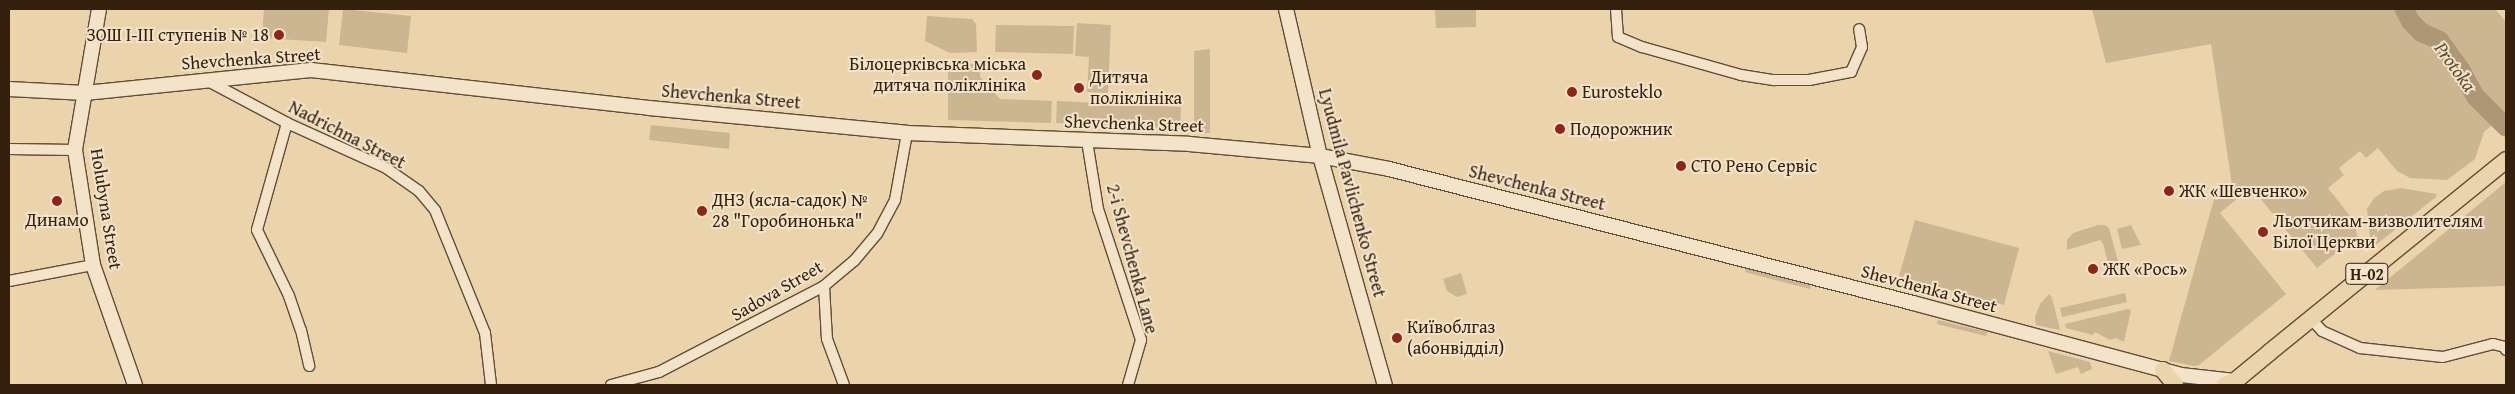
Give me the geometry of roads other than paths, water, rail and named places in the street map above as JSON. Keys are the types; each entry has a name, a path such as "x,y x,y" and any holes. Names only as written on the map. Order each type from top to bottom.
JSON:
{"main road":[{"name":"Н-02","path":"2230,384 2502,163"},
{"path":"2163,370 2175,385"}],"street":[{"name":"Holubyna Street","path":"99,9 75,150 93,265 135,385"},
{"name":"Lyudmila Pavlichenko Street","path":"1286,9 1320,156 1385,385"},
{"path":"1616,9 1618,37 1642,47 1732,72 1774,80 1809,80 1850,72 1862,47 1859,29"},
{"name":"Shevchenka Street","path":"9,89 84,93 311,70 649,108 907,134 1189,144 1320,156 1389,169 1913,303 2163,370 2230,384"},
{"name":"Nadrichna Street","path":"207,80 287,123 386,168 419,191 435,210 485,333 491,385"},
{"path":"287,123 257,230 290,296 301,330 308,366"},
{"name":"Sadova Street","path":"611,385 659,372 824,286 854,260 877,234 895,200 907,134"},
{"name":"2-i Shevchenka Lane","path":"1087,141 1098,210 1141,340 1128,385"},
{"path":"9,149 75,150"},
{"path":"9,281 93,265"},
{"path":"824,286 827,339 844,385"},
{"path":"2311,319 2322,331 2360,348 2443,357 2493,344 2505,347 2506,350"}],"waterway":[{"name":"Protoka","path":"2404,9 2410,21 2421,32 2439,40 2460,69 2475,96 2506,127"}],"place":[{"name":"ЗОШ І-ІІІ ступенів № 18","path":"279,35"},
{"name":"Білоцерківська міська дитяча поліклініка","path":"1037,75"},
{"name":"Дитяча поліклініка","path":"1079,88"},
{"name":"Eurosteklo","path":"1572,92"},
{"name":"Подорожник","path":"1560,129"},
{"name":"СТО Рено Сервіс","path":"1681,166"},
{"name":"ЖК «Шевченко»","path":"2169,191"},
{"name":"Динамо","path":"57,201"},
{"name":"ДНЗ (ясла-садок) № 28 \"Горобинонька\"","path":"702,211"},
{"name":"Льотчикам-визволителям Білої Церкви","path":"2263,232"},
{"name":"ЖК «Рось»","path":"2093,269"},
{"name":"Київоблгаз (абонвідділ)","path":"1397,338"}]}
